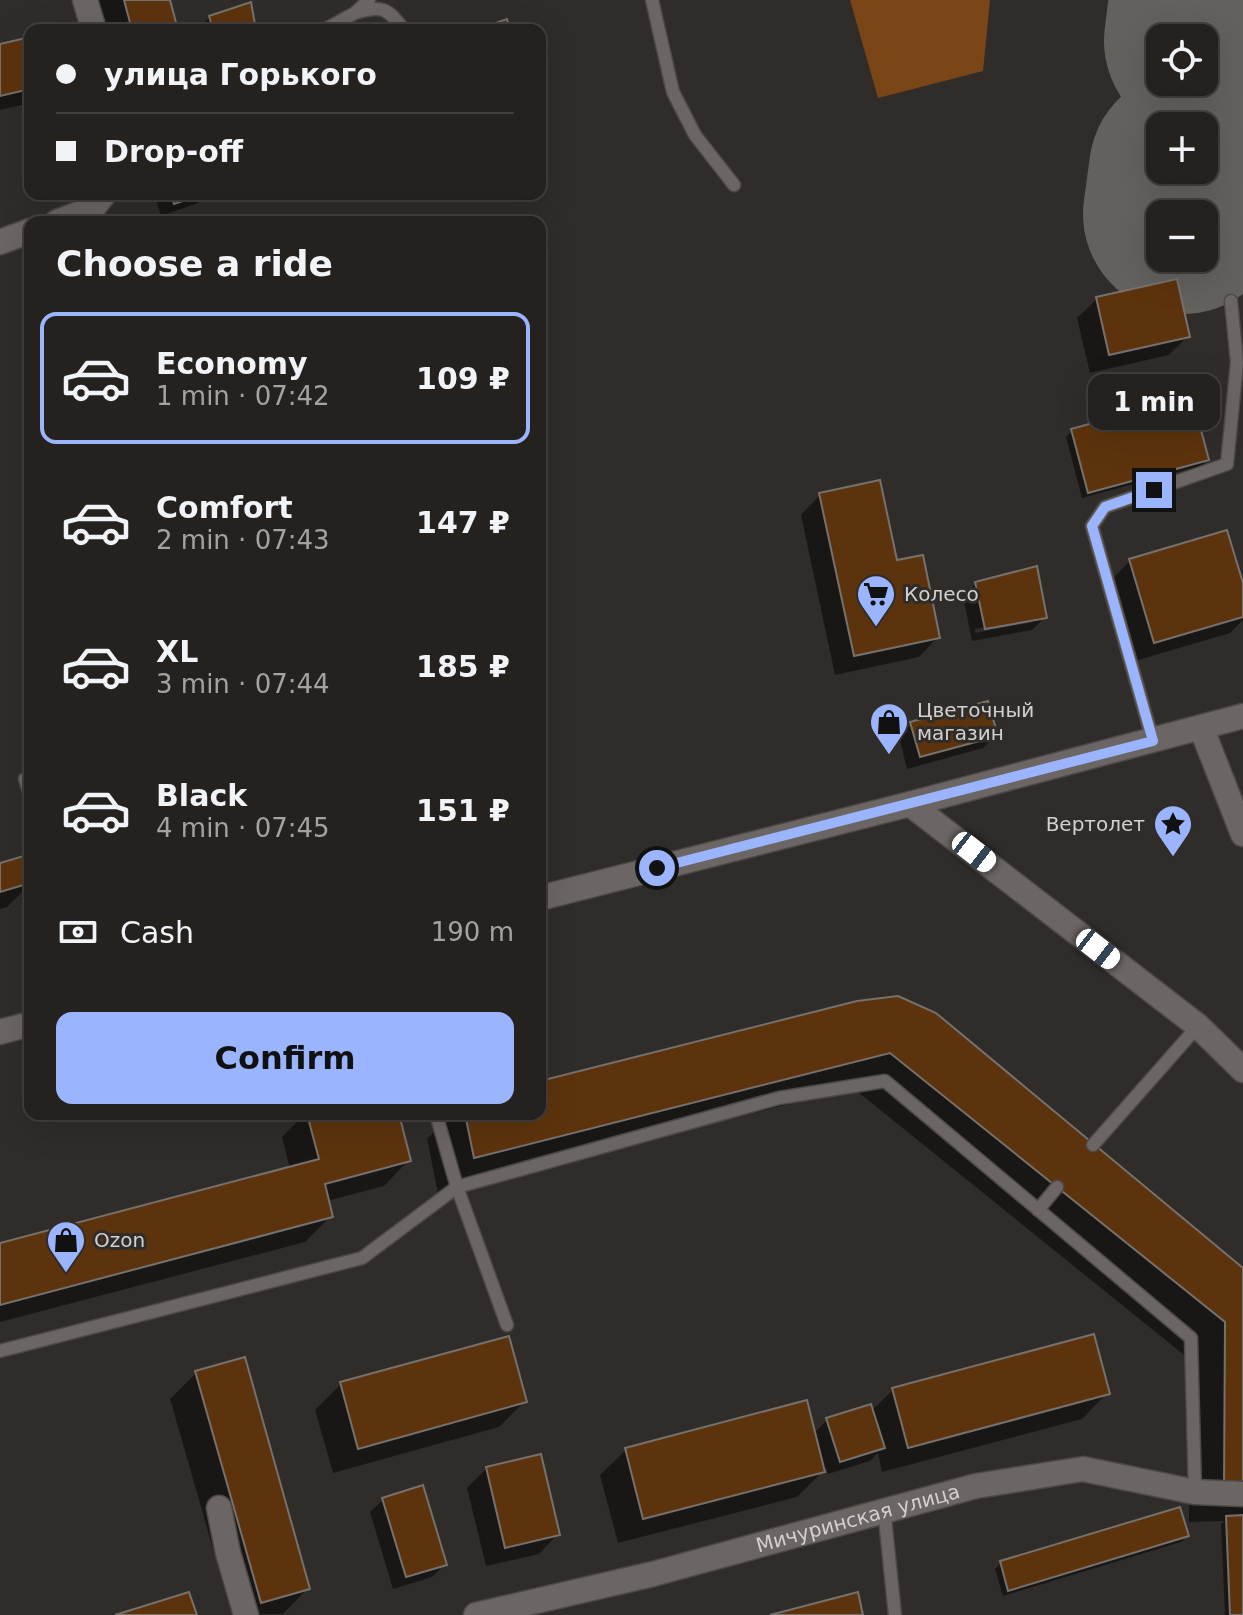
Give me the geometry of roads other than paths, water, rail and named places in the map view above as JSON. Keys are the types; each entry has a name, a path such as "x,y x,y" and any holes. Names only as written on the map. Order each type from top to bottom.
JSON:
{"main road":[{"path":"85,0 92,24"},
{"path":"73,216 92,209 99,200"},
{"path":"0,242 24,233"},
{"path":"546,896 1243,716"},
{"path":"1201,727 1243,834"},
{"path":"910,804 1198,1026 1243,1070"},
{"path":"0,1032 24,1026"},
{"path":"1198,1026 1233,1044 1243,1044"},
{"name":"Мичуринская улица","path":"476,1615 653,1574 976,1486 1083,1469 1195,1492 1243,1494"},
{"path":"219,1508 246,1615"}],"lane":[{"path":"355,13 369,0"},
{"path":"652,0 673,92 695,135 734,185"},
{"path":"335,24 374,7 391,13 399,24"},
{"path":"1153,741 1092,526 1105,507 1227,464 1237,362 1231,301"},
{"path":"1093,1145 1198,1026"},
{"path":"0,1351 362,1258 457,1187 779,1098 885,1081 1191,1338 1195,1492"},
{"path":"438,1120 457,1187 507,1325"},
{"path":"1038,1210 1057,1187"},
{"path":"884,1509 895,1615"}],"place":[{"name":"Колесо","path":"876,628"},
{"name":"Цветочный магазин","path":"889,756"},
{"name":"Вертолет","path":"1173,858"},
{"name":"Ozon","path":"66,1274"}]}
